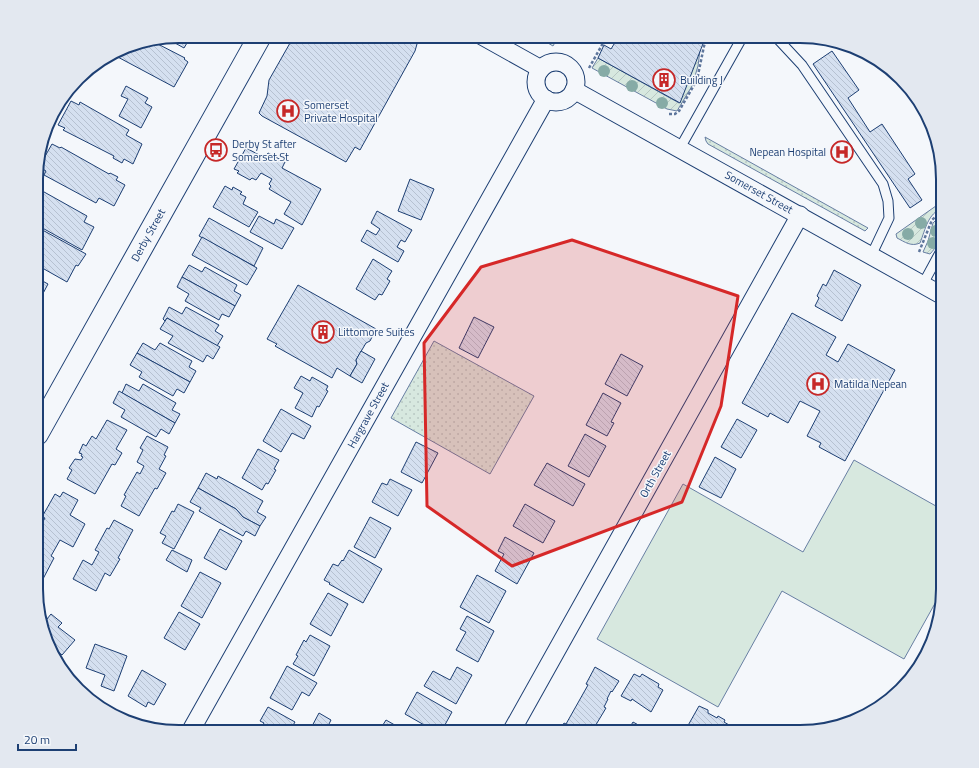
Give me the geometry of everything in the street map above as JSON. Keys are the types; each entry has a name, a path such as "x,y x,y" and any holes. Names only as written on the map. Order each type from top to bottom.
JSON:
{"street":[{"name":"Derby Street","path":"43,423 256,43"},
{"path":"495,43 541,69"},
{"path":"554,62 566,65 571,69 575,75 576,83 570,96 561,101 553,101 546,99 541,95 537,86 538,75 541,69 547,64 554,62"},
{"name":"Somerset Street","path":"574,90 872,256 936,288"},
{"name":"Hargrave Street","path":"194,725 546,99"},
{"name":"Orth Street","path":"514,725 800,215"}],"lane":[{"path":"680,148 740,43"},
{"path":"782,43 802,65 883,184 888,201 890,218 872,256"}],"path":[{"path":"589,68 603,43"},
{"path":"669,114 679,112 694,87 706,43"},
{"path":"919,252 932,220 936,216"}],"highlighted area":[{"path":"572,240 738,296 721,406 682,502 512,566 427,506 424,343 481,267"}],"shaded area":[{"path":"548,43 555,43 553,46"},
{"path":"700,50 698,66 692,86 677,111 667,109 592,68 598,58 679,103"},
{"path":"705,137 868,228 865,231 708,144"},
{"path":"936,206 936,212 930,218 920,243 911,244 905,242 897,238 896,234"},
{"path":"936,220 936,246 930,254 923,252 933,223"},
{"path":"434,341 534,396 490,474 391,418"},
{"path":"854,460 936,506 935,603 904,659 782,591 718,707 597,639 683,484 803,552"}],"building":[{"path":"175,43 187,43 184,48"},
{"path":"290,43 417,44 415,51 360,150 355,147 346,162 259,113 267,96 269,80"},
{"name":"Building J","path":"615,43 703,43 680,103 598,58 604,45 611,49"},
{"path":"159,45 185,58 184,59 188,62 174,87 118,57 136,50"},
{"path":"832,51 859,90 848,98 870,132 882,124 915,174 908,179 922,200 910,208 813,64"},
{"path":"126,86 148,98 145,103 152,107 141,128 119,116 128,99 121,96"},
{"path":"71,101 79,105 80,102 129,130 126,135 142,144 133,164 124,159 122,163 113,158 114,156 63,130 65,128 58,125"},
{"path":"52,144 60,148 61,147 109,174 110,173 118,177 116,180 125,185 114,206 99,198 96,203 44,175 46,171 44,170 45,156"},
{"path":"246,148 265,158 268,153 285,162 282,168 321,189 302,225 284,214 291,202 269,189 271,186 269,184 272,179 261,173 256,180 252,178 250,180 237,173 239,171 234,169"},
{"path":"410,179 434,189 421,220 398,211"},
{"path":"225,186 232,190 233,187 242,192 240,194 246,197 243,204 258,212 249,227 213,207"},
{"path":"43,191 87,216 84,222 94,227 82,250 43,228"},
{"path":"377,211 412,230 405,242 401,240 397,247 404,251 398,262 361,241 367,230 376,235 380,229 371,223"},
{"path":"259,216 274,224 276,219 294,228 282,249 250,232"},
{"path":"209,218 263,248 254,266 199,236"},
{"path":"43,230 86,254 78,266 76,265 67,282 43,268"},
{"path":"202,237 257,268 247,285 192,255"},
{"path":"373,259 392,271 387,279 390,281 382,295 379,294 375,300 356,289"},
{"path":"189,265 202,272 205,267 237,285 234,291 241,295 235,306 182,277"},
{"path":"834,270 861,285 842,321 815,306 819,298 817,296 823,284 826,286"},
{"path":"182,277 235,306 229,317 222,314 219,320 185,301 189,294 177,287"},
{"path":"43,281 48,284 43,294"},
{"name":"Littomore Suites","path":"298,285 376,329 370,341 366,343 356,360 357,364 350,376 337,368 332,378 275,346 277,344 267,339"},
{"path":"169,307 182,314 186,307 219,325 215,331 223,336 217,346 167,318 165,321 163,319"},
{"name":"Matilda Nepean","path":"792,313 836,337 826,355 838,362 848,344 895,370 845,461 819,447 821,443 807,436 820,411 800,401 788,423 770,413 768,417 742,403"},
{"path":"474,317 494,327 478,358 459,348"},
{"path":"167,318 220,347 213,359 207,355 203,362 168,343 173,336 160,329"},
{"path":"143,343 155,350 160,343 192,361 189,367 196,371 190,382 137,353"},
{"path":"361,351 375,359 362,383 350,376 357,364 356,360"},
{"path":"137,353 190,382 184,393 177,389 173,396 139,377 142,372 130,365"},
{"path":"621,354 643,366 627,396 605,384"},
{"path":"301,376 310,381 312,377 328,386 326,390 328,391 319,407 317,406 312,417 295,408 303,393 294,388"},
{"path":"126,384 139,391 143,384 176,403 172,410 180,414 175,423 122,393"},
{"path":"119,391 175,423 169,434 161,429 156,437 121,417 125,410 113,403"},
{"path":"603,393 621,403 611,422 614,423 607,436 586,425"},
{"path":"281,409 311,426 304,439 292,433 281,452 263,441"},
{"path":"737,419 757,430 741,458 721,447"},
{"path":"107,420 127,430 116,449 122,453 115,465 112,464 95,494 67,479 72,470 69,468 75,459 81,460 83,457 81,456 82,454 79,453 83,444 86,446 92,436 96,439"},
{"path":"585,434 606,446 589,477 568,466"},
{"path":"147,436 168,447 164,455 166,456 159,469 166,473 157,489 155,488 139,516 121,506 126,496 124,495 137,472 140,474 144,466 137,462 143,450 140,448"},
{"path":"416,442 438,453 422,483 401,472"},
{"path":"258,449 279,460 274,469 276,470 268,484 266,483 262,490 242,478"},
{"path":"715,457 736,469 721,498 699,487"},
{"path":"547,463 585,484 573,506 534,485"},
{"path":"206,473 217,479 218,476 263,501 257,512 266,517 260,526 243,517 236,509 198,488"},
{"path":"390,479 412,490 398,516 372,502 382,483 387,485"},
{"path":"198,488 236,509 243,517 260,526 255,536 246,531 243,536 199,511 201,508 190,502"},
{"path":"63,492 78,500 70,515 85,524 73,547 60,540 51,556 54,558 43,579 43,522 45,518 43,517 43,515 55,494 60,497"},
{"path":"178,504 194,512 174,549 162,543 166,536 160,533 172,511 174,512"},
{"path":"525,504 555,521 543,543 513,526"},
{"path":"370,517 391,528 375,558 354,547"},
{"path":"114,520 133,530 118,558 120,559 110,576 105,573 96,591 73,579 83,560 92,565 99,552 95,550 107,528 109,529"},
{"path":"220,529 242,541 226,570 204,558"},
{"path":"505,537 534,553 517,584 495,571 504,554 498,551"},
{"path":"172,550 192,560 187,572 166,560"},
{"path":"349,550 382,569 363,603 324,580 333,564 338,566 342,560 343,561"},
{"path":"200,572 221,583 202,618 181,606"},
{"path":"477,575 506,591 489,623 460,607"},
{"path":"328,593 348,604 331,636 310,624"},
{"path":"179,612 200,624 185,650 164,638"},
{"path":"51,614 62,623 58,627 75,640 62,655 53,641 47,619"},
{"path":"467,616 494,631 478,662 456,650 466,632 460,629"},
{"path":"310,635 330,646 314,676 293,664 298,656 296,655 304,640 306,642"},
{"path":"95,644 127,656 114,691 101,686 105,675 86,668"},
{"path":"287,666 317,683 309,696 302,692 292,710 270,698"},
{"path":"457,667 472,675 456,704 424,686 433,671 450,680"},
{"path":"595,667 619,681 612,692 611,691 604,707 606,708 596,725 563,725 564,723 566,724 588,685 586,684"},
{"path":"142,670 166,684 154,705 148,702 146,707 128,696"},
{"path":"634,674 640,677 642,674 659,684 658,687 663,690 651,712 632,699 631,701 621,696"},
{"path":"417,692 452,712 445,725 424,725 405,714"},
{"path":"699,706 708,710 708,713 717,718 718,716 725,720 724,722 729,725 688,725"},
{"path":"268,707 295,722 293,725 263,725 264,723 260,721"},
{"path":"319,713 331,720 328,725 313,725"},
{"path":"386,720 395,725 383,725"},
{"path":"633,722 638,725 631,725"}],"place":[{"name":"Building J","path":"664,80"},
{"name":"Somerset Private Hospital","path":"288,111"},
{"name":"Derby St after Somerset St","path":"216,150"},
{"name":"Nepean Hospital","path":"842,152"},
{"name":"Littomore Suites","path":"323,332"},
{"name":"Matilda Nepean","path":"818,384"}]}
